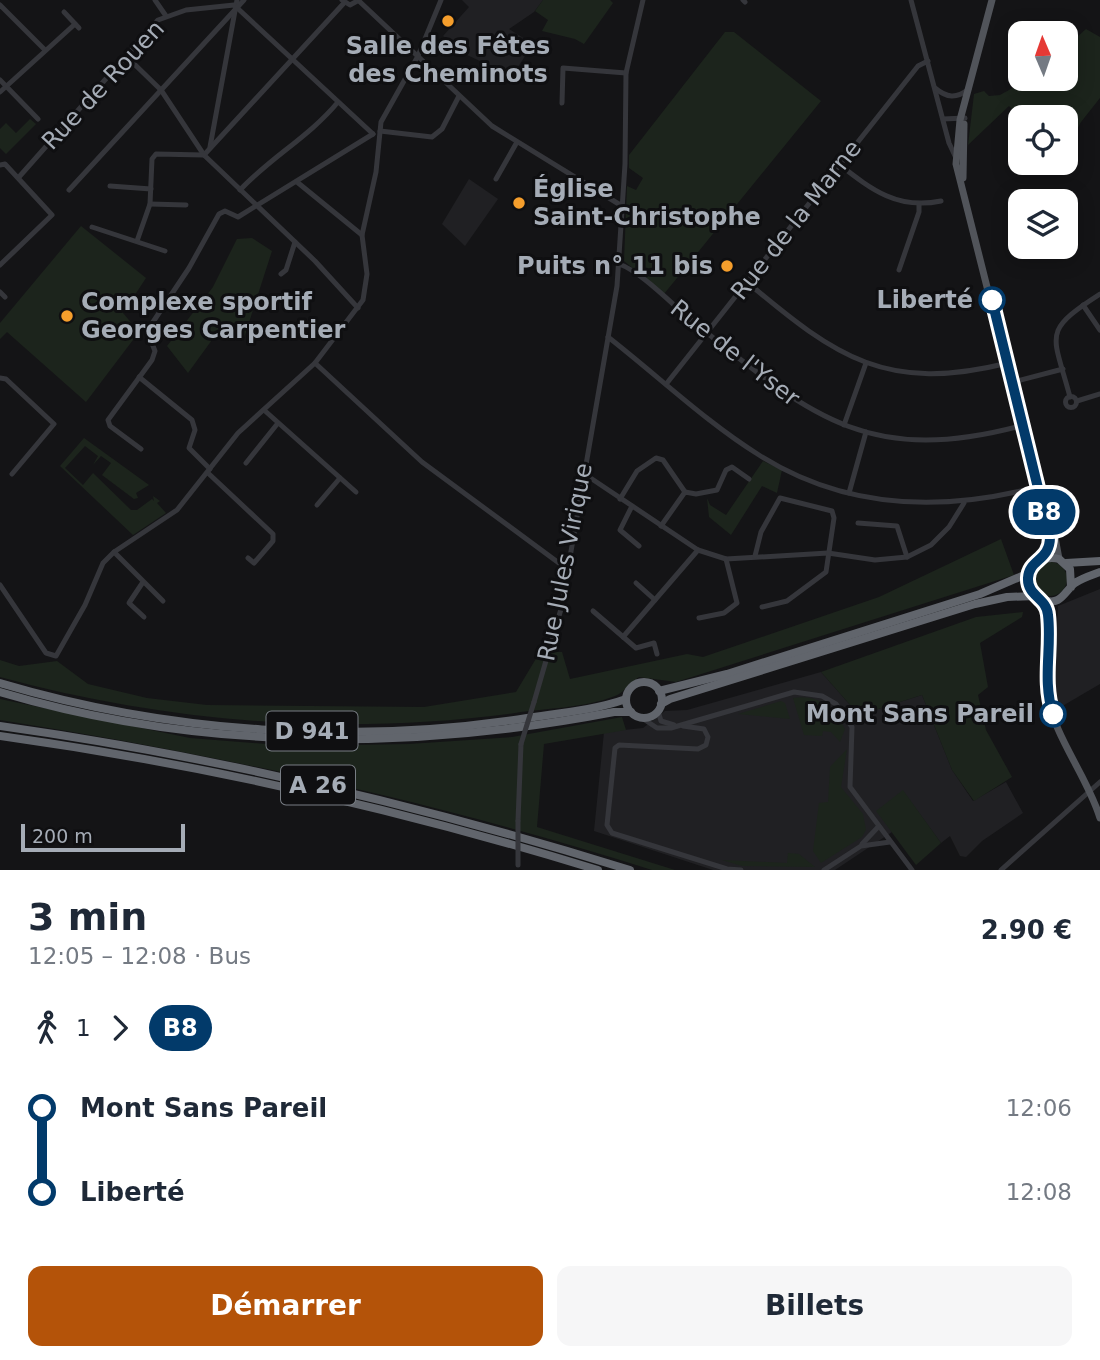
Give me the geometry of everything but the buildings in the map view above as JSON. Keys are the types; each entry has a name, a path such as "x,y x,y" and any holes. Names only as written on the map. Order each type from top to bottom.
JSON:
{"highway":[{"path":"1039,598 1029,586 1029,573 1034,564 1044,558 1100,561"},
{"path":"1063,561 1072,576 1071,587"},
{"path":"660,708 659,691 651,683 640,682 630,688 626,699 631,712 642,718 660,708 670,699 975,604 1007,597 1057,601 1071,587 1100,572"},
{"path":"659,691 727,674 980,594 1029,573"},
{"name":"D 941","path":"0,683 153,717 217,725 317,731 442,728 574,711 626,699"},
{"name":"D 941","path":"0,692 152,725 216,733 315,740 442,736 507,730 614,712 631,712"},
{"name":"A 26","path":"0,726 212,762 346,792 630,870"},
{"name":"A 26","path":"0,736 213,772 333,798 598,870"}],"main road":[{"path":"992,0 962,119 956,158 1024,425 1063,561"},
{"path":"962,119 962,186"},
{"path":"956,158 963,176"},
{"path":"1030,447 1050,537 1044,558"},
{"path":"1037,487 1048,510"},
{"path":"1039,598 1048,615 1046,664 1049,699 1057,723 1100,818"},
{"path":"1048,615 1057,601"}],"street":[{"path":"155,0 166,16"},
{"path":"210,147 237,0"},
{"path":"69,190 244,0"},
{"path":"0,585 46,653 54,656 85,605 99,570 114,552 177,510 238,433 315,363 358,308 367,289 362,235 376,172 377,134 383,118 418,56 441,0"},
{"name":"Rue Jules Virique","path":"518,867 521,744 561,610 608,337 619,264 626,72 643,0"},
{"path":"911,0 956,158"},
{"path":"204,155 343,1 350,5 359,1 492,126 622,206"},
{"name":"Rue de Rouen","path":"19,177 158,20 212,5 229,4 236,8"},
{"path":"0,5 44,49"},
{"path":"236,8 338,102 377,134"},
{"path":"0,92 44,49 77,26 64,12"},
{"path":"126,56 161,90 204,155 295,242 358,308"},
{"name":"Rue de la Marne","path":"667,383 918,66 928,61"},
{"path":"562,103 563,68 626,72"},
{"path":"0,80 38,119"},
{"path":"935,88 948,96 962,94 969,89"},
{"path":"141,449 108,423 155,353 149,328 189,268 219,214 225,211 237,218 377,134 432,137 442,129 459,96"},
{"path":"240,190 273,158 309,134 338,102"},
{"path":"943,119 962,119"},
{"path":"496,179 517,142"},
{"path":"137,241 150,204 152,159 156,154 204,155"},
{"path":"0,165 5,164 19,177 52,215 0,265"},
{"path":"840,165 882,196 919,204 940,201"},
{"path":"297,182 362,235"},
{"path":"110,186 151,189"},
{"path":"150,204 186,205"},
{"path":"899,270 919,212 919,204"},
{"path":"92,227 165,251"},
{"path":"281,274 286,270 295,242"},
{"name":"Rue de l'Yser","path":"619,264 790,398 844,425 900,438 947,440 1024,425"},
{"path":"747,282 819,340 866,363 912,374 933,375 965,373 1008,363"},
{"path":"1077,401 1070,397 1056,332 1061,320 1100,294"},
{"path":"1083,304 1100,330"},
{"path":"608,337 759,455 798,475 849,493 894,502 964,503 1037,487"},
{"path":"315,363 422,462 567,569"},
{"path":"844,425 866,363"},
{"path":"1013,382 1063,369"},
{"path":"139,377 192,420 195,430 189,448 274,534 273,541 254,563 248,558"},
{"path":"0,378 6,379 54,422 12,474"},
{"path":"1070,397 1066,400 1068,407 1074,407 1077,401 1100,394"},
{"path":"264,410 356,492"},
{"path":"246,463 278,423"},
{"path":"849,493 866,432"},
{"path":"620,499 637,471 656,458 663,460 685,492"},
{"path":"685,492 711,493 717,490 726,470 732,467 749,479"},
{"path":"583,473 698,550 726,559 828,553 875,560 907,557 931,545 949,527 964,503"},
{"path":"317,505 340,478"},
{"path":"661,526 685,492"},
{"path":"755,556 761,532 780,498 832,511 834,518 825,572 787,601 762,607"},
{"path":"632,506 620,530 639,546"},
{"path":"858,523 897,526 907,557"},
{"path":"624,637 698,550"},
{"path":"114,552 163,601"},
{"path":"699,618 724,613 737,603 726,559"},
{"path":"144,582 128,603 144,617"},
{"path":"636,583 656,600"},
{"path":"593,611 636,648 654,643 657,654"},
{"path":"642,718 657,728 794,692 822,696 836,704 852,727 850,787 912,870"},
{"path":"660,708 665,724 704,729 708,737 706,746 698,749 619,745 615,748 607,825 612,833 727,869 741,870"},
{"path":"1001,870 1100,782"},
{"path":"824,870 861,846 879,826"},
{"path":"861,846 891,842"}],"shaded area":[{"path":"462,0 543,0 534,12 509,29 533,44 512,76 467,55 443,36 469,7"},
{"path":"543,0 610,0 613,3 584,44 575,39 542,31 548,20 535,11"},
{"path":"1086,29 1100,37 1100,98 1078,128 1078,105 1008,105 968,145 974,94 984,91 989,96 1008,91 1078,91 1078,36"},
{"path":"725,32 734,32 821,101 664,294 624,261 627,186 636,190 643,178 629,168 629,155"},
{"path":"30,119 36,124 6,154 0,148 0,129 6,123 16,133"},
{"path":"469,179 498,199 465,246 442,224"},
{"name":"Complexe sportif Georges Carpentier","path":"81,226 146,278 123,313 139,332 86,402 7,332 0,339 0,323"},
{"path":"252,238 272,251 243,341 225,322 188,373 167,346 213,287 237,239"},
{"path":"84,438 149,485 136,493 138,498 134,499 102,475 111,463 101,456 93,465 98,456 85,446 65,468 83,485 93,473 131,510 137,510 152,499 154,501 153,496 160,501 157,503 166,513 133,535 60,466"},
{"path":"763,461 782,470 777,493 762,486 731,535 709,517 707,498 710,505 726,515"},
{"path":"1001,539 1014,575 676,682 639,677 615,696 566,707 386,724 256,721 127,705 0,677 0,660 19,666 57,661 88,684 147,698 207,705 424,707 516,692 540,652 562,652 570,679 687,654 703,657 879,597"},
{"path":"1050,562 1062,567 1067,579 1062,591 1050,596 1038,591 1033,579 1038,567"},
{"path":"1100,589 1100,684 1059,708 1055,681 1058,606"},
{"path":"1023,612 1022,617 980,643 988,687 978,695 986,730 1012,777 974,801 952,770 922,695 859,715 821,672 976,617"},
{"path":"821,672 859,715 922,695 952,770 973,801 1006,782 1023,813 982,841 966,857 960,856 950,836 941,843 903,791 877,811 892,832 835,870 713,870 594,831 604,732 643,728 665,711 687,710"},
{"path":"793,698 810,698 831,709 845,729 840,742 831,732 823,731 822,736 804,735"},
{"path":"0,699 190,738 291,746 409,744 512,737 622,717 626,730 544,744 537,827 675,870 652,870 491,823 329,783 165,749 0,720"},
{"path":"781,701 785,703 790,719 738,714"},
{"path":"847,749 841,787 863,814 866,830 862,837 821,863 813,851 819,803 828,802 830,767"},
{"path":"903,790 941,843 916,865 876,811"},
{"path":"788,853 799,854 815,867 742,866 722,860 787,863"}],"bus line":[{"name":"B8","path":"992,300 1050,537 1049,549 1044,558 1032,567 1028,581 1033,593 1045,604 1048,615 1046,677 1053,714"}],"place":[{"name":"Salle des Fêtes des Cheminots","path":"448,21"},
{"name":"Église Saint-Christophe","path":"519,203"},
{"name":"Puits n° 11 bis","path":"727,266"},
{"name":"Liberté","path":"992,300"},
{"name":"Complexe sportif Georges Carpentier","path":"67,316"},
{"name":"Mont Sans Pareil","path":"1053,714"}]}
